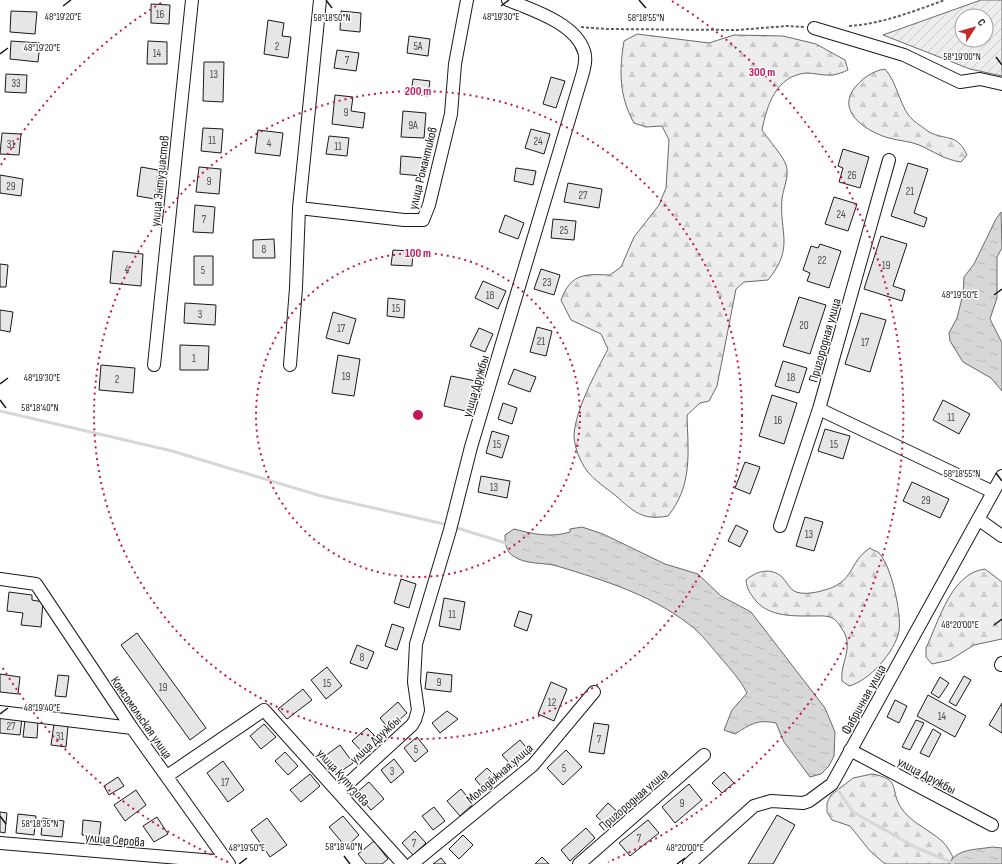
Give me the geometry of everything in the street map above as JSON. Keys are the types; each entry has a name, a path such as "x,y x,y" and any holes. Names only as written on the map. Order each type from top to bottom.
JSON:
{"street":[{"name":"улица Энтузиастов","path":"154,365 192,0"},
{"path":"290,365 296,288 299,208 320,0"},
{"name":"улица Романтиков","path":"299,208 404,220 423,220 429,205 451,114 455,64 467,0"},
{"name":"улица Дружбы","path":"339,792 412,725 417,715 414,682 416,644 450,530 474,440 585,63 584,52 576,37 558,22 508,0"},
{"path":"814,28 904,55 960,82 980,79 1002,84"},
{"name":"Пригородная улица","path":"780,526 819,409 889,160"},
{"path":"819,409 993,492"},
{"name":"Фабричная улица","path":"689,864 754,806 771,801 803,803 818,796 832,784 1002,476"},
{"path":"978,519 1002,536"},
{"name":"Комсомольская улица","path":"0,579 36,584 132,728 228,863"},
{"name":"Молодёжная улица","path":"412,864 533,764 594,692"},
{"name":"улица Кутузова","path":"167,776 264,710 403,864"},
{"path":"0,712 132,728"},
{"name":"улица Дружбы","path":"850,750 992,825"},
{"name":"Пригородная улица","path":"580,864 704,755"},
{"name":"улица Серова","path":"0,843 228,863"}],"path":[{"path":"842,27 863,25 895,18 945,0"},
{"path":"577,26 606,29 687,30 737,30 787,26 814,28"}],"green space":[{"path":"981,0 1002,0 1002,76 970,69 883,35 954,10 954,48 994,48 994,8 959,8"},
{"path":"637,34 709,43 734,35 783,36 816,44 845,60 848,70 833,75 806,73 796,75 780,86 770,102 762,130 782,157 787,169 787,178 782,199 784,249 776,268 768,280 744,282 736,289 717,386 709,401 700,403 687,415 688,455 682,492 668,516 659,517 645,516 627,506 593,478 580,459 575,446 575,427 586,392 608,349 601,334 571,320 561,300 565,291 574,280 586,275 610,275 621,267 634,237 659,205 666,188 669,140 662,126 646,127 634,123 625,103 623,93 621,63 624,41"},
{"path":"885,69 893,81 909,116 929,132 955,140 959,143 967,155 961,162 944,157 916,144 893,139 873,132 858,121 852,114 849,107 849,99 853,90 867,76"},
{"path":"870,548 878,552 883,558 891,578 899,613 899,631 897,639 887,656 873,672 857,683 849,686 842,681 847,652 847,640 845,634 836,621 827,616 790,615 775,613 768,610 752,596 748,589 746,580 754,574 768,571 782,577 794,591 808,593 821,591 840,583 846,578 858,560"},
{"path":"985,569 1002,582 1002,639 974,645 950,660 932,664 926,657 926,648 941,612 963,579 973,572"},
{"path":"872,774 881,776 891,782 897,800 904,812 914,821 938,837 948,849 953,857 949,864 885,864 870,851 850,826 832,820 827,812 827,803 831,795 853,778"}],"water":[{"path":"1001,212 1002,248 997,257 997,298 990,319 1002,343 1002,391 991,378 963,362 950,341 949,333 957,318 963,294 964,277 974,264 996,219"},
{"path":"582,527 603,534 665,564 698,574 721,596 751,612 825,708 835,732 834,756 829,766 821,774 810,777 784,742 776,723 754,723 735,734 724,730 732,710 747,693 735,674 696,630 681,618 630,591 557,566 523,561 513,556 507,549 505,535 514,529 535,534 555,535 570,532 570,529"},
{"path":"992,847 1002,848 1002,864 949,864 952,859 962,852"}],"building":[{"path":"151,4 170,5 169,24 151,23"},
{"path":"11,11 37,12 35,34 10,32"},
{"path":"341,11 361,13 360,32 340,30"},
{"path":"268,20 284,23 282,36 291,37 288,58 264,54"},
{"path":"409,36 430,39 428,56 407,53"},
{"path":"11,41 40,43 38,62 10,59"},
{"path":"148,41 167,42 167,64 147,64"},
{"path":"337,50 359,53 356,71 334,68"},
{"path":"204,62 224,62 223,102 203,101"},
{"path":"6,74 27,75 26,93 5,92"},
{"path":"551,77 565,81 556,108 543,104"},
{"path":"413,79 430,81 428,96 411,94"},
{"path":"335,95 353,97 351,111 365,113 363,128 332,124"},
{"path":"403,111 426,113 424,138 401,137"},
{"path":"203,128 223,129 221,153 201,151"},
{"path":"531,129 550,134 544,154 525,148"},
{"path":"258,130 283,133 280,156 255,153"},
{"path":"2,133 21,134 19,155 0,154"},
{"path":"329,136 349,138 347,156 326,154"},
{"path":"843,149 869,157 860,188 839,182 843,168 838,166"},
{"path":"401,156 423,158 422,176 400,174"},
{"path":"908,163 928,169 914,213 927,218 924,227 891,216"},
{"path":"141,167 158,170 155,199 137,196"},
{"path":"199,167 221,169 219,194 196,192"},
{"path":"516,168 536,171 533,185 514,181"},
{"path":"0,175 23,179 21,196 0,193"},
{"path":"568,183 602,189 599,208 564,202"},
{"path":"834,197 857,204 848,231 825,224"},
{"path":"195,205 215,207 213,233 193,232"},
{"path":"505,215 524,223 518,239 499,232"},
{"path":"553,219 576,221 574,240 551,238"},
{"path":"881,236 907,244 893,286 905,290 902,301 864,289"},
{"path":"274,239 275,258 253,258 253,240"},
{"path":"820,244 841,251 829,288 807,281 810,273 803,270 811,246 818,248"},
{"path":"393,250 413,251 412,266 391,265"},
{"path":"113,251 143,254 141,286 110,283"},
{"path":"194,256 213,256 213,285 194,285"},
{"path":"0,264 8,265 6,287 0,287"},
{"path":"541,269 560,275 554,295 534,289"},
{"path":"483,281 506,291 498,309 475,298"},
{"path":"799,297 826,305 810,354 783,346"},
{"path":"388,298 405,300 404,318 387,316"},
{"path":"185,303 216,305 215,325 184,323"},
{"path":"0,310 13,312 10,332 0,330"},
{"path":"333,312 356,319 349,344 326,338"},
{"path":"861,313 886,320 870,372 845,364"},
{"path":"537,327 552,331 546,356 530,352"},
{"path":"479,328 493,334 485,352 470,346"},
{"path":"180,345 209,346 208,370 180,370"},
{"path":"338,355 360,359 354,396 332,393"},
{"path":"783,361 807,368 799,393 775,386"},
{"path":"101,365 135,368 133,393 99,390"},
{"path":"514,369 536,377 530,392 508,384"},
{"path":"451,376 476,381 470,412 444,406"},
{"path":"772,395 797,403 784,444 759,436"},
{"path":"943,400 970,414 959,434 933,420"},
{"path":"503,403 517,408 512,424 498,419"},
{"path":"825,429 850,436 843,459 818,451"},
{"path":"492,431 509,436 502,458 486,453"},
{"path":"745,462 760,467 750,494 735,488"},
{"path":"481,476 510,481 507,498 478,492"},
{"path":"912,482 949,499 940,518 903,501"},
{"path":"805,517 823,522 814,551 796,546"},
{"path":"736,525 748,531 740,547 728,541"},
{"path":"401,579 416,584 409,608 394,603"},
{"path":"9,592 32,595 32,600 43,602 41,627 21,625 23,613 7,611"},
{"path":"444,598 465,602 460,630 439,626"},
{"path":"519,611 532,615 527,631 514,626"},
{"path":"392,624 404,628 397,650 385,646"},
{"path":"137,633 206,728 190,740 121,645"},
{"path":"357,645 374,652 367,669 350,663"},
{"path":"327,667 342,686 326,699 311,680"},
{"path":"427,672 452,675 451,692 425,689"},
{"path":"0,674 20,677 18,694 0,692"},
{"path":"58,675 69,676 66,697 55,696"},
{"path":"964,676 971,680 956,706 949,702"},
{"path":"940,677 949,683 939,698 931,693"},
{"path":"551,682 567,689 554,721 538,714"},
{"path":"303,689 312,700 287,719 278,709"},
{"path":"928,695 966,716 955,737 917,716"},
{"path":"895,700 907,706 899,723 887,717"},
{"path":"398,702 407,713 389,729 380,718"},
{"path":"1002,703 1002,733 989,725"},
{"path":"447,711 458,719 440,733 432,723"},
{"path":"0,716 22,718 20,735 0,733"},
{"path":"25,720 38,722 37,738 23,737"},
{"path":"916,720 924,723 910,750 902,747"},
{"path":"594,723 609,725 604,754 589,752"},
{"path":"54,724 68,726 66,747 51,745"},
{"path":"264,724 276,737 261,749 250,736"},
{"path":"367,728 380,741 365,755 352,741"},
{"path":"933,729 941,734 929,757 920,753"},
{"path":"417,737 428,751 415,762 404,748"},
{"path":"520,740 530,752 513,767 502,755"},
{"path":"340,745 353,763 337,774 325,756"},
{"path":"566,750 582,767 563,785 547,768"},
{"path":"285,752 298,766 288,775 275,761"},
{"path":"394,759 404,772 391,783 381,770"},
{"path":"223,761 244,790 228,802 207,773"},
{"path":"487,768 499,780 486,792 475,779"},
{"path":"724,772 734,783 722,793 712,783"},
{"path":"310,774 320,786 301,802 290,790"},
{"path":"118,777 124,786 109,795 104,786"},
{"path":"369,782 384,799 371,810 356,793"},
{"path":"689,784 702,800 675,823 662,807"},
{"path":"461,789 473,804 460,816 447,801"},
{"path":"136,790 146,805 125,821 114,805"},
{"path":"608,803 620,814 608,827 596,816"},
{"path":"434,807 445,821 433,830 422,816"},
{"path":"0,812 7,813 5,833 0,832"},
{"path":"18,814 36,816 34,835 16,833"},
{"path":"777,815 795,825 773,864 748,864"},
{"path":"343,816 359,835 346,847 329,827"},
{"path":"157,817 168,834 154,842 143,826"},
{"path":"43,818 64,821 62,837 41,835"},
{"path":"267,818 287,845 270,857 251,830"},
{"path":"83,820 101,822 99,837 82,835"},
{"path":"648,820 659,833 630,856 619,843"},
{"path":"586,828 595,838 570,861 561,850"},
{"path":"415,831 426,843 413,855 402,843"},
{"path":"463,835 473,845 459,859 449,849"},
{"path":"374,841 388,859 382,864 366,864 358,854"},
{"path":"542,857 549,864 535,864"},
{"path":"441,858 446,864 433,864"}],"waterway":[{"path":"0,411 172,451 321,496 444,524"},
{"path":"457,528 509,544"},
{"path":"837,789 853,812 917,848 953,863"}]}
